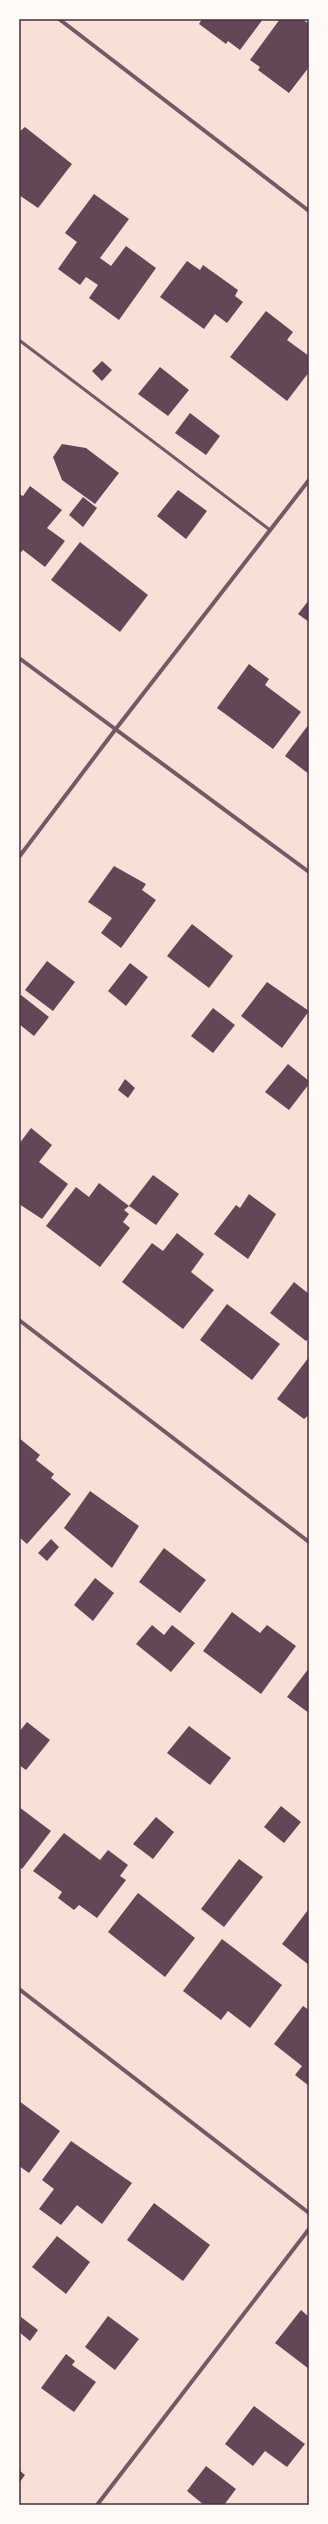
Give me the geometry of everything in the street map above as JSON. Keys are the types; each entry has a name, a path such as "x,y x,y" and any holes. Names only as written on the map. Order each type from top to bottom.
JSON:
{"street":[{"path":"59,19 309,211"},
{"path":"19,857 115,730 309,480"},
{"path":"19,658 309,872"},
{"path":"19,1320 309,1542"},
{"path":"19,1989 309,2213"},
{"path":"96,2505 309,2229"}],"lane":[{"path":"19,340 270,530"}],"building":[{"path":"202,19 263,19 240,50 228,41 226,44 199,24"},
{"path":"280,19 302,19 309,24 309,67 289,93 258,70 260,67 250,60"},
{"path":"25,127 72,164 38,208 19,195 19,132"},
{"path":"94,194 129,219 100,258 111,266 126,246 156,268 119,320 89,298 98,285 86,277 80,285 58,269 77,242 65,233"},
{"path":"187,261 200,270 203,265 238,290 235,296 243,302 227,323 215,314 204,329 160,297"},
{"path":"266,311 293,332 287,340 309,356 309,372 287,401 230,357"},
{"path":"102,361 112,370 102,381 92,371"},
{"path":"160,367 189,390 168,416 138,394"},
{"path":"190,413 220,436 206,455 175,433"},
{"path":"62,444 86,448 119,473 95,504 62,480 53,457"},
{"path":"30,486 62,510 47,528 65,541 45,567 23,550 19,554 19,494 23,496"},
{"path":"178,490 207,511 186,539 157,516"},
{"path":"83,497 97,508 83,527 69,515"},
{"path":"80,542 148,595 120,632 51,580"},
{"path":"309,600 309,622 298,614"},
{"path":"249,664 269,679 265,685 301,712 273,749 217,708"},
{"path":"309,724 309,774 285,756"},
{"path":"114,866 146,884 142,890 156,900 121,948 101,933 112,918 88,902"},
{"path":"192,924 233,956 209,988 167,956"},
{"path":"47,961 75,982 53,1011 25,990"},
{"path":"130,963 148,977 126,1006 108,991"},
{"path":"267,982 309,1011 282,1048 241,1016"},
{"path":"21,995 49,1017 34,1036 19,1024 19,998"},
{"path":"213,1008 235,1025 213,1053 191,1036"},
{"path":"288,1064 309,1081 309,1084 289,1110 265,1092"},
{"path":"125,1079 135,1088 128,1098 118,1090"},
{"path":"31,1128 52,1145 39,1162 68,1184 42,1219 19,1204 19,1144"},
{"path":"153,1175 179,1194 156,1225 129,1206"},
{"path":"99,1183 129,1206 124,1210 129,1214 123,1222 130,1228 100,1267 46,1226 76,1187 89,1197"},
{"path":"249,1194 276,1214 248,1259 214,1234 236,1205 240,1208"},
{"path":"177,1233 204,1254 191,1272 214,1290 183,1329 122,1282 152,1243 163,1251"},
{"path":"294,1282 309,1294 309,1338 306,1341 270,1313"},
{"path":"227,1304 280,1344 252,1380 200,1340"},
{"path":"309,1357 309,1415 304,1419 277,1399"},
{"path":"19,1438 40,1455 36,1460 54,1474 51,1478 71,1494 27,1544 19,1537"},
{"path":"90,1491 139,1526 112,1568 64,1528"},
{"path":"51,1539 59,1547 47,1561 38,1553"},
{"path":"164,1548 206,1580 180,1613 139,1582"},
{"path":"95,1578 114,1593 93,1621 74,1605"},
{"path":"232,1612 260,1633 267,1625 296,1646 261,1694 203,1651"},
{"path":"152,1625 164,1635 172,1625 195,1643 171,1672 136,1644"},
{"path":"309,1668 309,1713 287,1697"},
{"path":"27,1722 50,1740 26,1770 19,1765 19,1732"},
{"path":"189,1726 231,1758 210,1785 167,1753"},
{"path":"281,1806 301,1822 284,1843 264,1827"},
{"path":"19,1807 51,1831 22,1869 19,1867"},
{"path":"156,1817 174,1832 153,1859 133,1844"},
{"path":"64,1833 100,1860 108,1850 128,1865 120,1876 126,1880 97,1918 79,1905 74,1910 58,1898 62,1892 33,1871"},
{"path":"239,1859 263,1877 224,1927 201,1909"},
{"path":"138,1893 195,1938 165,1977 108,1932"},
{"path":"308,1910 309,1911 309,1965 282,1944"},
{"path":"222,1939 282,1985 250,2028 228,2011 221,2020 183,1991"},
{"path":"303,2006 309,2010 309,2086 295,2075 302,2066 274,2044"},
{"path":"19,2101 60,2131 29,2173 19,2166"},
{"path":"71,2141 132,2183 102,2224 77,2205 61,2225 39,2209 54,2189 42,2180"},
{"path":"154,2203 210,2245 183,2281 127,2240"},
{"path":"57,2236 90,2262 66,2294 32,2267"},
{"path":"301,2310 309,2317 309,2369 275,2343"},
{"path":"108,2316 139,2339 115,2370 85,2347"},
{"path":"21,2317 38,2330 30,2341 19,2332"},
{"path":"66,2354 75,2361 72,2365 96,2382 74,2412 41,2388"},
{"path":"254,2406 305,2444 287,2467 265,2451 253,2466 225,2444"},
{"path":"206,2466 236,2489 224,2505 204,2505 187,2491"},
{"path":"19,2470 25,2475 19,2483"}]}
